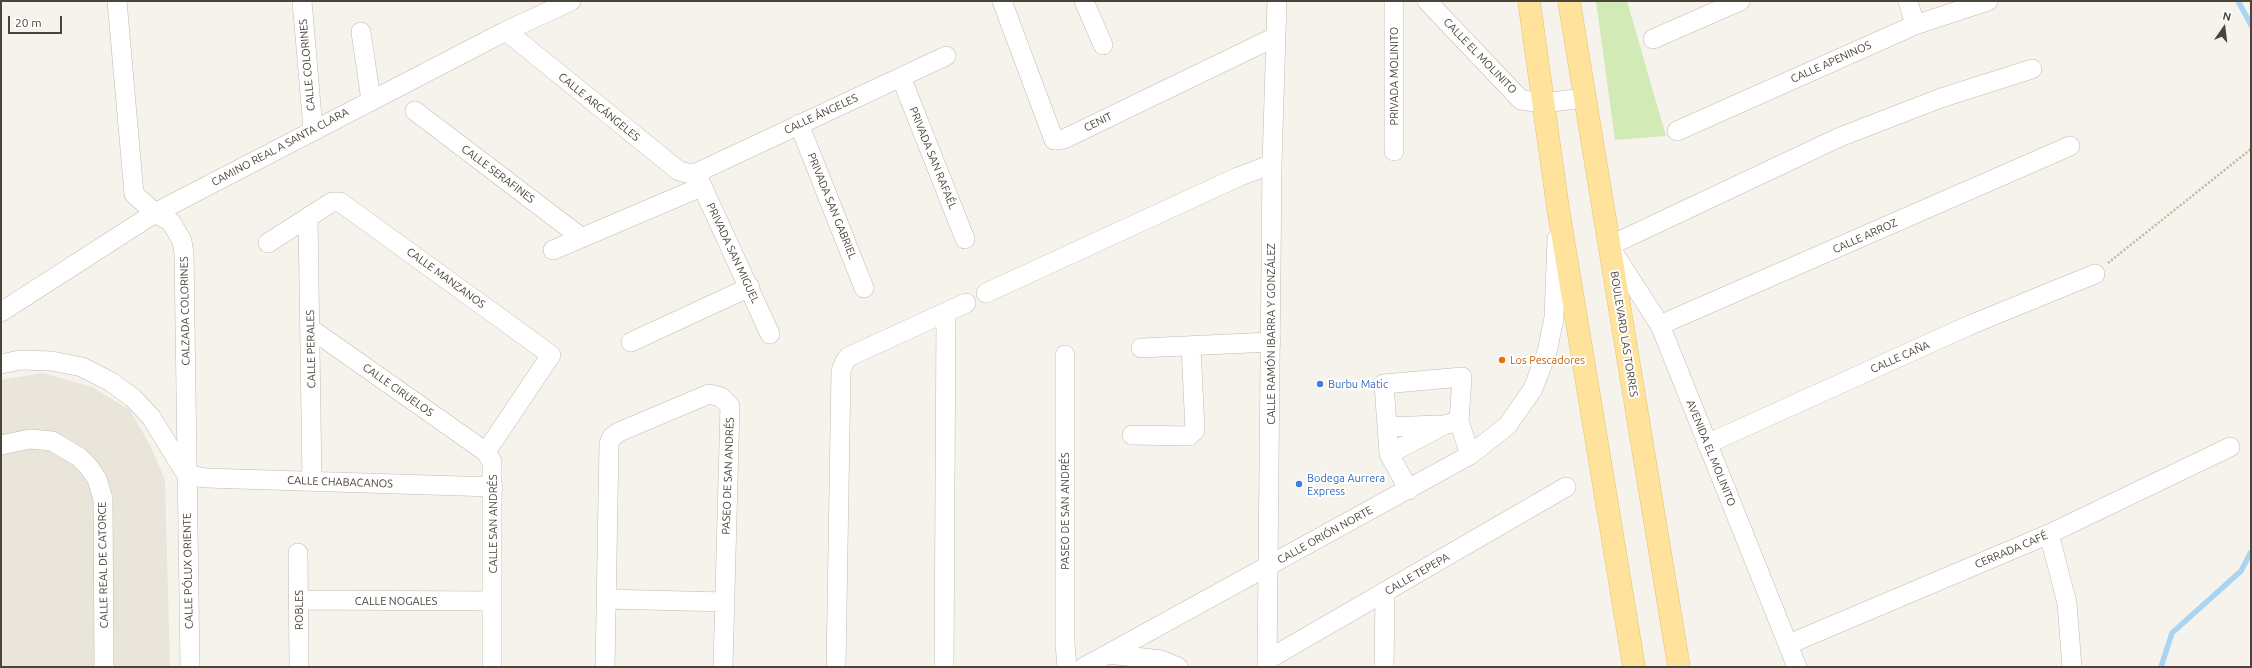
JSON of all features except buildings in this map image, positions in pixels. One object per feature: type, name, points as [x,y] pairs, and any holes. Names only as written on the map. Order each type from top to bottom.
[{"type":"main road","points":[[1528,1],[1558,208],[1634,667]]},
{"type":"main road","name":"BOULEVARD LAS TORRES","points":[[1569,1],[1679,667]]},
{"type":"street","name":"CALZADA COLORINES","points":[[117,1],[134,194],[155,212],[171,222],[182,241],[184,254],[187,475]]},
{"type":"street","name":"CALLE COLORINES","points":[[302,1],[313,129]]},
{"type":"street","name":"CAMINO REAL A SANTA CLARA","points":[[1,312],[155,212],[313,129],[506,31],[571,1]]},
{"type":"street","name":"CENIT","points":[[1002,1],[1054,140],[1064,139],[1275,37]]},
{"type":"street","points":[[1084,1],[1103,45]]},
{"type":"street","name":"CALLE RAMÓN IBARRA Y GONZÁLEZ","points":[[1267,664],[1272,164],[1277,1]]},
{"type":"street","name":"PRIVADA MOLINITO","points":[[1394,1],[1394,151]]},
{"type":"street","name":"CALLE EL MOLINITO","points":[[1427,1],[1521,100],[1543,103],[1584,98]]},
{"type":"street","points":[[1653,39],[1740,1]]},
{"type":"street","points":[[1908,1],[1915,25]]},
{"type":"street","name":"CALLE APENINOS","points":[[1677,131],[1915,25],[1988,1]]},
{"type":"street","name":"CALLE ARCÁNGELES","points":[[506,31],[679,171],[699,180]]},
{"type":"street","points":[[361,32],[371,100]]},
{"type":"street","name":"CALLE ÁNGELES","points":[[554,250],[582,238],[699,180],[799,124],[946,56]]},
{"type":"street","points":[[1609,246],[1840,137],[1941,98],[2032,69]]},
{"type":"street","name":"PRIVADA SAN RAFAÉL","points":[[901,77],[966,239]]},
{"type":"street","name":"CALLE SERAFINES","points":[[415,111],[582,238]]},
{"type":"street","name":"PRIVADA SAN GABRIEL","points":[[799,124],[864,288]]},
{"type":"street","name":"CALLE ARROZ","points":[[1660,325],[2070,146]]},
{"type":"street","points":[[986,293],[1238,177],[1272,164]]},
{"type":"street","name":"PRIVADA SAN MIGUEL","points":[[699,180],[750,287],[770,334]]},
{"type":"street","name":"CALLE MANZANOS","points":[[308,217],[332,202],[340,202],[551,354],[486,452]]},
{"type":"street","name":"CALLE ORIÓN NORTE","points":[[1084,667],[1409,490],[1470,455],[1507,426],[1533,389],[1547,352],[1554,318],[1558,208]]},
{"type":"street","points":[[268,243],[308,217]]},
{"type":"street","name":"CALLE PERALES","points":[[308,217],[311,328],[312,481]]},
{"type":"street","name":"AVENIDA EL MOLINITO","points":[[1609,246],[1660,325],[1797,667]]},
{"type":"street","name":"CALLE CAÑA","points":[[1707,444],[1970,325],[2095,274]]},
{"type":"street","points":[[631,342],[750,287]]},
{"type":"street","points":[[836,667],[842,367],[848,357],[966,303]]},
{"type":"street","points":[[944,667],[946,312]]},
{"type":"street","name":"CALLE CIRUELOS","points":[[311,328],[486,452]]},
{"type":"street","points":[[1141,348],[1271,342]]},
{"type":"street","points":[[1132,435],[1189,436],[1195,430],[1191,346]]},
{"type":"street","name":"PASEO DE SAN ANDRÉS","points":[[1065,355],[1065,644],[1067,667]]},
{"type":"street","points":[[1,364],[20,360],[52,361],[82,367],[111,382],[133,398],[151,417],[187,475]]},
{"type":"street","points":[[1409,490],[1388,454],[1384,384],[1462,376],[1452,423],[1470,455]]},
{"type":"street","name":"PASEO DE SAN ANDRÉS","points":[[605,667],[609,444],[612,437],[619,432],[709,394],[721,397],[730,406],[723,667]]},
{"type":"street","points":[[1387,426],[1452,423]]},
{"type":"street","points":[[1388,454],[1452,423]]},
{"type":"street","name":"CALLE REAL DE CATORCE","points":[[1,445],[30,438],[52,441],[79,457],[88,466],[97,479],[102,499],[104,667]]},
{"type":"street","name":"CERRADA CAFÉ","points":[[1789,644],[2049,534],[2230,447]]},
{"type":"street","name":"CALLE SAN ANDRÉS","points":[[486,452],[492,462],[493,486],[492,667]]},
{"type":"street","name":"CALLE CHABACANOS","points":[[187,475],[206,478],[493,486]]},
{"type":"street","name":"CALLE PÓLUX ORIENTE","points":[[187,475],[190,667]]},
{"type":"street","name":"CALLE TEPEPA","points":[[1267,664],[1386,592],[1566,487]]},
{"type":"street","points":[[2049,534],[2066,603],[2072,667]]},
{"type":"street","name":"ROBLES","points":[[298,553],[299,667]]},
{"type":"street","points":[[1384,667],[1386,592]]},
{"type":"street","points":[[606,599],[724,602]]},
{"type":"street","name":"CALLE NOGALES","points":[[299,600],[492,601]]},
{"type":"street","points":[[1108,654],[1160,660],[1178,667]]},
{"type":"path","points":[[2095,274],[2251,149]]},
{"type":"shaded area","points":[[43,373],[92,387],[130,410],[150,445],[165,480],[170,667],[1,667],[1,380]]},
{"type":"green space","points":[[1596,1],[1627,1],[1666,136],[1615,140]]},
{"type":"waterway","points":[[2238,1],[2251,25]]},
{"type":"waterway","points":[[2161,667],[2172,633],[2241,571],[2251,552]]},
{"type":"place","name":"Los Pescadores","points":[[1502,360]]},
{"type":"place","name":"Burbu Matic","points":[[1320,384]]},
{"type":"place","name":"Bodega Aurrera Express","points":[[1299,484]]}]
